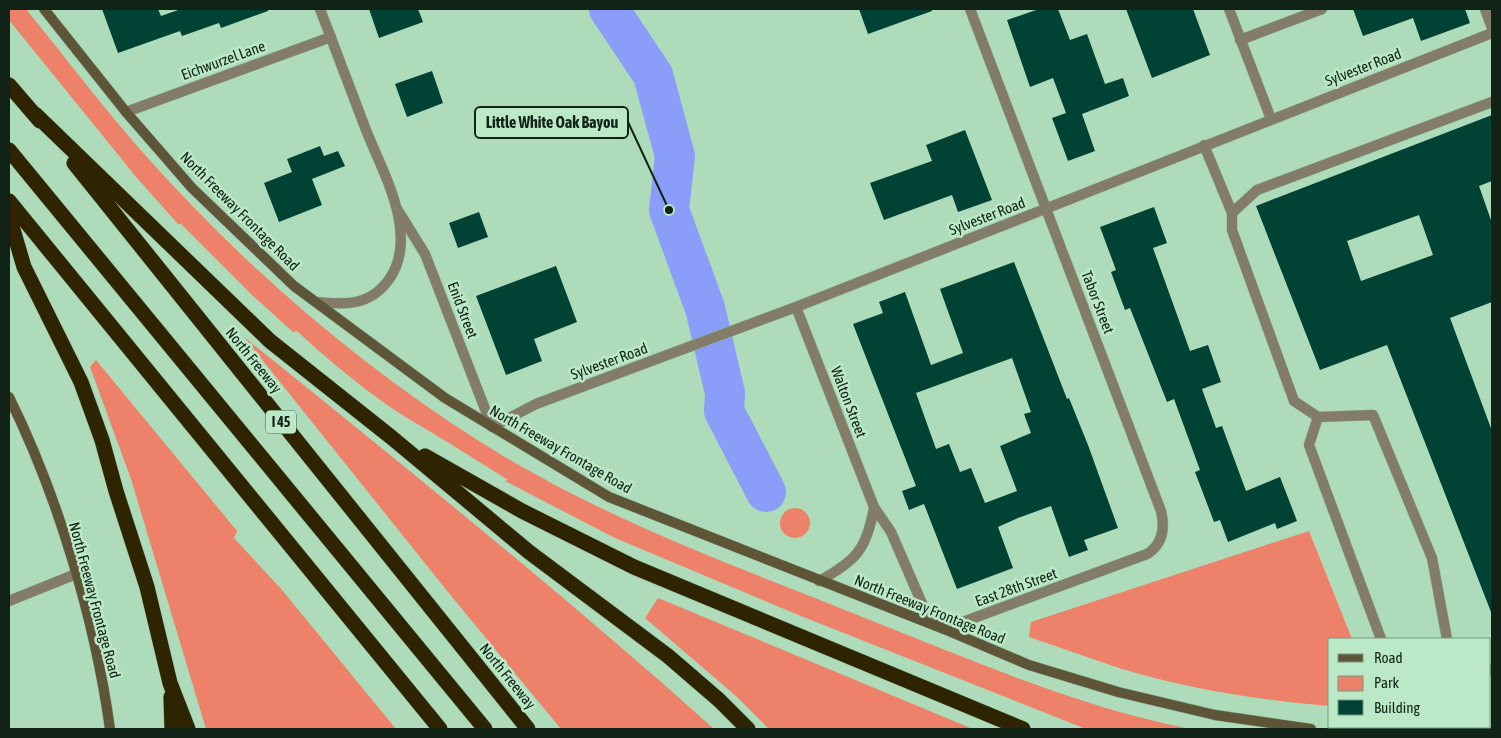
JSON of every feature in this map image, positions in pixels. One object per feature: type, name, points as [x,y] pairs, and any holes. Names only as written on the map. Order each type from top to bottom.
[{"type":"highway","name":"North Freeway","points":[[9,84],[528,729]]},
{"type":"highway","points":[[35,114],[270,341],[391,437],[529,552],[668,656],[719,700],[748,729]]},
{"type":"highway","points":[[9,150],[485,729]]},
{"type":"highway","points":[[9,201],[440,729]]},
{"type":"highway","points":[[9,216],[24,267],[81,382],[102,440],[116,491],[147,587],[170,683],[188,729]]},
{"type":"highway","points":[[391,437],[522,511],[634,567],[1023,729]]},
{"type":"highway","points":[[170,683],[172,729]]},
{"type":"main road","name":"North Freeway Frontage Road","points":[[44,9],[126,112],[192,188],[294,286],[445,398],[608,497],[944,629],[1029,665],[1118,692],[1215,715],[1311,729]]},
{"type":"main road","name":"North Freeway Frontage Road","points":[[9,397],[50,494],[76,574],[104,688],[110,729]]},
{"type":"street","name":"Enid Street","points":[[320,9],[396,209],[425,254],[492,426]]},
{"type":"street","name":"Tabor Street","points":[[970,9],[1164,522],[1159,542],[1152,551],[1099,573]]},
{"type":"street","points":[[1228,9],[1271,119]]},
{"type":"street","points":[[1240,40],[1322,9]]},
{"type":"street","points":[[1485,9],[1492,28]]},
{"type":"street","name":"Sylvester Road","points":[[492,426],[536,404],[796,307],[1047,209],[1204,145],[1492,34]]},
{"type":"street","name":"Eichwurzel Lane","points":[[126,112],[330,37]]},
{"type":"street","points":[[1232,213],[1257,190],[1492,102]]},
{"type":"street","points":[[1204,145],[1232,213],[1232,230],[1294,401],[1318,417],[1373,415],[1432,558],[1447,638]]},
{"type":"street","name":"Enid Street","points":[[316,302],[340,305],[359,303],[372,297],[382,289],[392,275],[401,249],[396,209]]},
{"type":"street","name":"Walton Street","points":[[796,307],[874,507],[891,532],[924,608],[944,629]]},
{"type":"street","points":[[1318,417],[1309,445],[1381,638]]},
{"type":"street","points":[[819,581],[844,568],[854,559],[870,532],[874,507]]},
{"type":"street","name":"East 28th Street","points":[[944,629],[1099,573]]},
{"type":"street","points":[[9,602],[76,574]]},
{"type":"green space","points":[[9,9],[26,9],[146,156],[183,197],[262,274],[304,311],[391,380],[482,443],[574,495],[621,518],[718,560],[1026,681],[1107,708],[1191,729],[1086,729],[801,616],[615,538],[505,481],[508,480],[399,413],[369,391],[297,331],[293,332],[252,295],[181,224],[178,224],[137,178],[9,20]]},
{"type":"green space","points":[[244,337],[423,481],[657,678],[714,729],[561,729],[448,592]]},
{"type":"green space","points":[[96,360],[237,531],[234,538],[282,590],[396,729],[206,729],[131,479],[90,367]]},
{"type":"green space","points":[[795,508],[806,512],[810,523],[806,534],[795,538],[784,534],[780,523],[784,512]]},
{"type":"green space","points":[[1309,531],[1352,638],[1328,638],[1328,706],[1250,697],[1197,688],[1119,668],[1029,637],[1031,622]]},
{"type":"green space","points":[[658,598],[973,729],[769,729],[736,696],[645,618]]},
{"type":"building","points":[[102,9],[158,9],[161,16],[181,9],[268,9],[268,11],[221,28],[219,23],[182,36],[180,31],[118,53]]},
{"type":"building","points":[[369,9],[418,9],[423,22],[379,38]]},
{"type":"building","points":[[859,9],[932,9],[932,11],[868,34]]},
{"type":"building","points":[[1039,9],[1058,9],[1070,40],[1087,34],[1105,84],[1123,78],[1129,96],[1082,114],[1095,151],[1068,161],[1052,118],[1066,113],[1053,78],[1030,87],[1007,20]]},
{"type":"building","points":[[1126,9],[1193,9],[1210,55],[1152,78]]},
{"type":"building","points":[[1353,9],[1465,9],[1470,23],[1421,41],[1413,18],[1363,36]]},
{"type":"building","points":[[432,71],[443,103],[407,117],[395,84]]},
{"type":"building","points":[[1492,115],[1492,181],[1479,186],[1492,223],[1492,302],[1450,318],[1492,431],[1491,612],[1387,345],[1320,370],[1256,206]],"holes":[[[1419,215],[1433,255],[1361,281],[1347,241]]]},
{"type":"building","points":[[965,130],[992,200],[958,212],[952,195],[884,220],[870,183],[932,161],[926,145]]},
{"type":"building","points":[[320,146],[324,156],[338,151],[345,166],[312,179],[322,205],[279,222],[264,183],[292,172],[287,159]]},
{"type":"building","points":[[1154,207],[1167,243],[1153,248],[1190,351],[1208,345],[1221,382],[1202,389],[1216,428],[1222,426],[1246,491],[1280,477],[1297,521],[1277,529],[1275,523],[1228,542],[1220,520],[1214,522],[1195,472],[1200,470],[1174,399],[1167,402],[1130,308],[1125,310],[1111,272],[1116,270],[1100,227]]},
{"type":"building","points":[[479,212],[488,237],[458,248],[449,223]]},
{"type":"building","points":[[1014,262],[1067,399],[1069,398],[1088,445],[1118,528],[1084,540],[1088,550],[1069,557],[1051,506],[1018,518],[998,527],[1013,568],[957,589],[924,504],[909,510],[902,491],[916,486],[853,324],[883,313],[879,302],[905,292],[931,365],[963,353],[940,289]],"holes":[[[1012,358],[1031,412],[1024,414],[1031,433],[1000,446],[1017,491],[985,503],[971,468],[960,472],[949,444],[936,449],[916,393]]]},
{"type":"building","points":[[556,266],[577,322],[534,339],[542,361],[506,375],[476,296]]},
{"type":"waterway","points":[[609,9],[653,75],[675,156],[669,210],[705,308],[725,393],[724,411],[766,492]]},
{"type":"place","name":"Little White Oak Bayou","points":[[669,210]]}]
